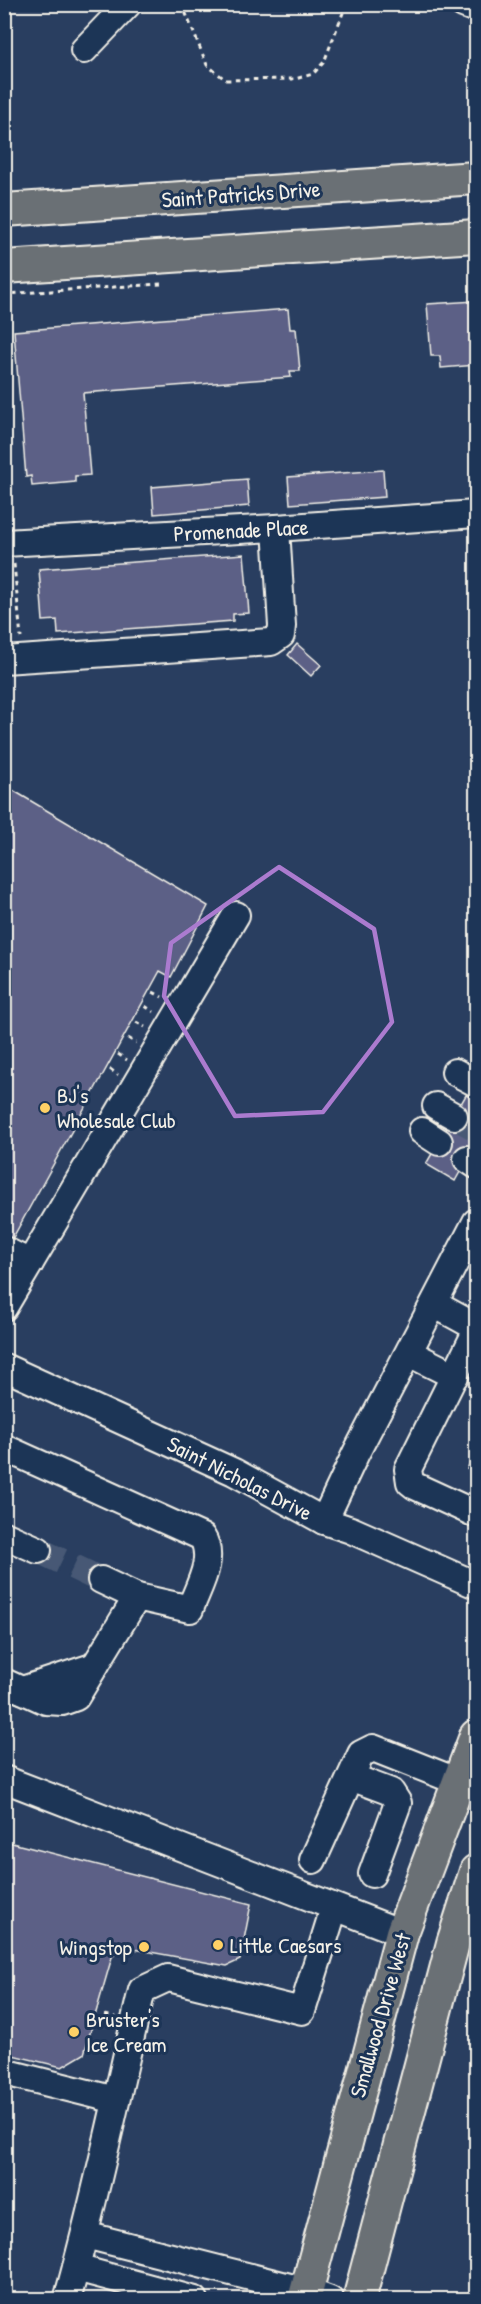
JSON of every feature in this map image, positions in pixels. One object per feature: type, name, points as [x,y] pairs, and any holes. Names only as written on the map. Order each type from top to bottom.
[{"type":"main road","name":"Saint Patricks Drive","points":[[4,210],[477,178]]},
{"type":"main road","points":[[4,267],[477,236]]},
{"type":"main road","name":"Smallwood Drive West","points":[[314,2296],[402,1933],[477,1737]]},
{"type":"main road","points":[[359,2300],[453,1943],[477,1871]]},
{"type":"street","points":[[84,51],[128,4]]},
{"type":"street","points":[[463,4],[477,9]]},
{"type":"street","name":"Promenade Place","points":[[9,553],[276,528],[477,514]]},
{"type":"street","points":[[14,660],[271,642],[281,635],[282,626],[276,528]]},
{"type":"street","points":[[4,1307],[236,915]]},
{"type":"street","points":[[324,1521],[356,1453],[477,1222]]},
{"type":"street","points":[[4,1250],[30,1263]]},
{"type":"street","points":[[435,1304],[476,1326],[455,1376],[408,1469],[408,1475],[415,1486],[477,1514]]},
{"type":"street","points":[[409,1353],[455,1376]]},
{"type":"street","name":"Saint Nicholas Drive","points":[[4,1367],[234,1472],[324,1521],[351,1530],[477,1585]]},
{"type":"street","points":[[4,1454],[7,1449],[202,1537],[208,1546],[207,1563],[190,1609],[137,1597],[101,1580]]},
{"type":"street","points":[[4,1535],[38,1551]]},
{"type":"street","points":[[13,1686],[46,1701],[62,1702],[76,1697],[137,1597]]},
{"type":"street","points":[[313,1860],[361,1754],[373,1748],[459,1782]]},
{"type":"street","points":[[351,1777],[391,1792],[398,1803],[372,1874]]},
{"type":"street","points":[[4,1779],[402,1933]]},
{"type":"street","points":[[67,2300],[85,2235],[142,1990],[168,1978],[302,2011],[334,1908]]},
{"type":"street","points":[[4,2072],[116,2100]]},
{"type":"street","points":[[85,2235],[314,2296]]},
{"type":"street","points":[[76,2268],[195,2300]]},
{"type":"path","points":[[182,4],[207,65],[226,80],[295,79],[313,74],[324,62],[346,5]]},
{"type":"path","points":[[9,553],[14,660]]},
{"type":"highlighted area","points":[[279,867],[374,929],[392,1022],[323,1112],[235,1116],[164,996],[171,943]]},
{"type":"building","points":[[476,301],[476,365],[441,368],[440,356],[431,356],[427,304]]},
{"type":"building","points":[[288,309],[290,329],[296,329],[300,371],[290,371],[291,377],[83,393],[90,475],[75,476],[75,482],[32,486],[31,476],[26,477],[14,331]]},
{"type":"building","points":[[383,470],[385,497],[290,504],[288,477]]},
{"type":"building","points":[[247,479],[249,506],[154,514],[152,487]]},
{"type":"building","points":[[244,554],[249,613],[233,614],[233,621],[58,634],[57,620],[43,621],[39,569]]},
{"type":"building","points":[[4,579],[10,626],[4,626]]},
{"type":"building","points":[[297,644],[321,665],[311,676],[288,655]]},
{"type":"building","name":"BJ's Wholesale Club","points":[[4,785],[208,906],[171,977],[160,971],[10,1243],[4,1239]]},
{"type":"building","points":[[466,1095],[476,1102],[476,1143],[455,1181],[426,1164]]},
{"type":"building","points":[[476,1449],[476,1473],[467,1469]]},
{"type":"building","points":[[4,1841],[251,1904],[240,1960],[227,1966],[123,1947],[112,1957],[84,2054],[62,2067],[4,2053]]},
{"type":"tunnel","points":[[454,1116],[476,1128]]},
{"type":"tunnel","points":[[38,1550],[101,1580]]},
{"type":"place","name":"BJ's Wholesale Club","points":[[45,1108]]},
{"type":"place","name":"Little Caesars","points":[[218,1945]]},
{"type":"place","name":"Wingstop","points":[[144,1947]]},
{"type":"place","name":"Bruster's Ice Cream","points":[[74,2032]]}]
